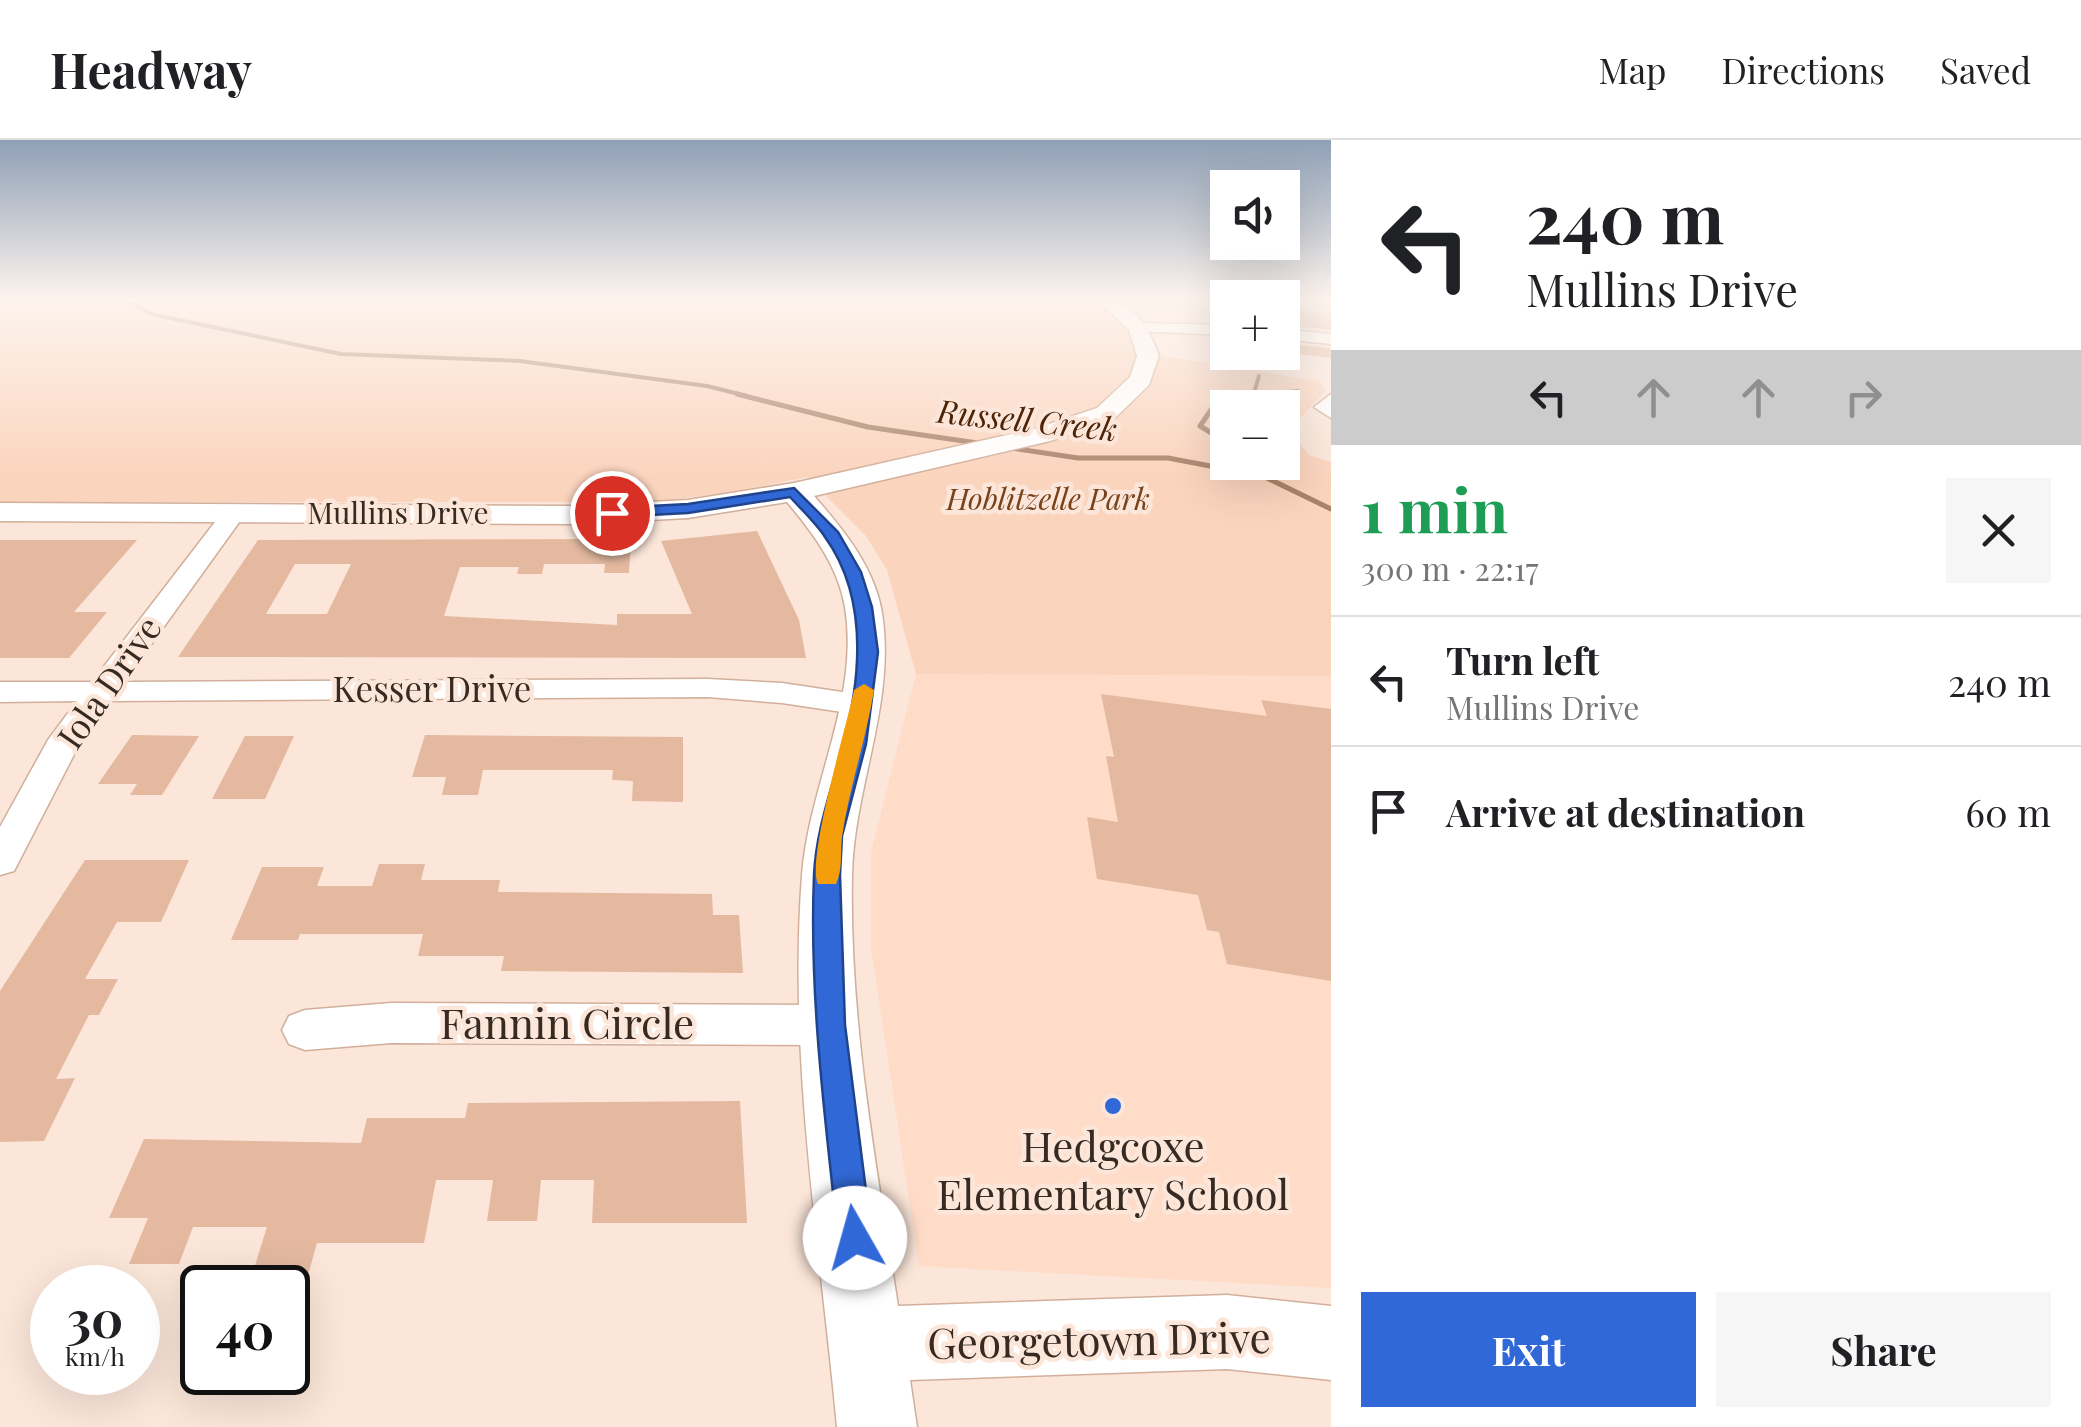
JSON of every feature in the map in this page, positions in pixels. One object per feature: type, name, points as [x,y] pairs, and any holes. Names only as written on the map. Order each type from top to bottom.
[{"type":"street","name":"Mullins Drive","points":[[0,512],[574,515],[688,508],[794,492],[1064,429],[1106,413],[1141,380],[1147,358]]},
{"type":"street","points":[[794,492],[833,535],[853,572],[863,607],[868,652],[862,705],[830,836],[830,1025],[877,1427]]},
{"type":"street","name":"Iola Drive","points":[[0,861],[65,740],[233,514]]},
{"type":"street","name":"Kesser Drive","points":[[0,692],[708,688],[782,693],[862,705]]},
{"type":"street","name":"Fannin Circle","points":[[304,1030],[391,1023],[830,1025]]},
{"type":"street","name":"Georgetown Drive","points":[[868,1344],[1227,1332],[1331,1342]]},
{"type":"shaded area","name":"Hedgcoxe Elementary School","points":[[916,674],[1331,676],[1331,1288],[919,1266],[871,947],[871,853]]},
{"type":"green space","name":"Hoblitzelle Park","points":[[0,358],[1176,358],[1210,364],[1210,370],[1250,370],[1319,381],[1325,391],[1300,419],[1300,390],[1210,390],[1210,480],[1300,480],[1300,443],[1309,455],[1331,462],[1331,676],[916,674],[887,570],[866,536],[807,477],[728,493],[651,502],[0,502]]},
{"type":"building","points":[[757,531],[799,620],[806,658],[178,657],[258,540],[631,539],[629,573],[604,573],[605,564],[544,564],[542,574],[517,574],[519,567],[460,567],[444,616],[617,625],[617,614],[692,614],[661,541]],"holes":[[[295,564],[351,564],[327,614],[266,614]]]},
{"type":"building","points":[[0,540],[137,540],[74,612],[107,612],[69,658],[0,658]]},
{"type":"building","points":[[1101,694],[1267,716],[1261,700],[1331,709],[1331,981],[1227,964],[1219,932],[1207,930],[1198,895],[1097,879],[1087,817],[1118,822],[1106,756],[1114,757]]},
{"type":"building","points":[[132,735],[199,736],[162,795],[130,795],[137,784],[98,784]]},
{"type":"building","points":[[425,735],[683,737],[683,802],[632,801],[633,781],[612,780],[613,770],[483,770],[478,795],[442,795],[446,777],[412,777]]},
{"type":"building","points":[[245,736],[294,736],[265,799],[212,799]]},
{"type":"building","points":[[85,860],[189,860],[161,922],[117,922],[85,979],[118,979],[99,1015],[89,1015],[56,1079],[75,1078],[44,1141],[0,1142],[0,991]]},
{"type":"building","points":[[379,864],[425,864],[421,880],[500,880],[498,892],[712,894],[713,915],[739,915],[743,973],[501,971],[504,956],[418,956],[423,934],[300,934],[298,940],[231,940],[262,867],[324,867],[317,886],[372,886]]},
{"type":"building","points":[[740,1101],[747,1223],[592,1223],[594,1180],[541,1180],[537,1221],[487,1221],[493,1180],[436,1180],[424,1243],[317,1243],[310,1268],[255,1265],[267,1227],[193,1227],[179,1264],[129,1264],[148,1218],[109,1218],[144,1139],[361,1143],[367,1118],[465,1118],[468,1103]]},
{"type":"waterway","name":"Russell Creek","points":[[445,358],[520,361],[707,386],[747,396]]},
{"type":"waterway","points":[[1255,390],[1259,376]]},
{"type":"waterway","name":"Russell Creek","points":[[737,394],[868,427],[984,444]]},
{"type":"waterway","points":[[1210,411],[1200,426],[1210,432]]},
{"type":"waterway","name":"Russell Creek","points":[[1004,447],[1078,458],[1168,458],[1263,476],[1331,509]]},
{"type":"slow traffic","points":[[827,877],[830,836],[855,744],[864,690]]},
{"type":"place","name":"Hedgcoxe Elementary School","points":[[1113,1106]]},
{"type":"route","points":[[612,513],[688,508],[794,492],[833,535],[853,572],[863,607],[868,652],[855,744],[830,836],[827,875],[830,1025],[855,1238]]}]
